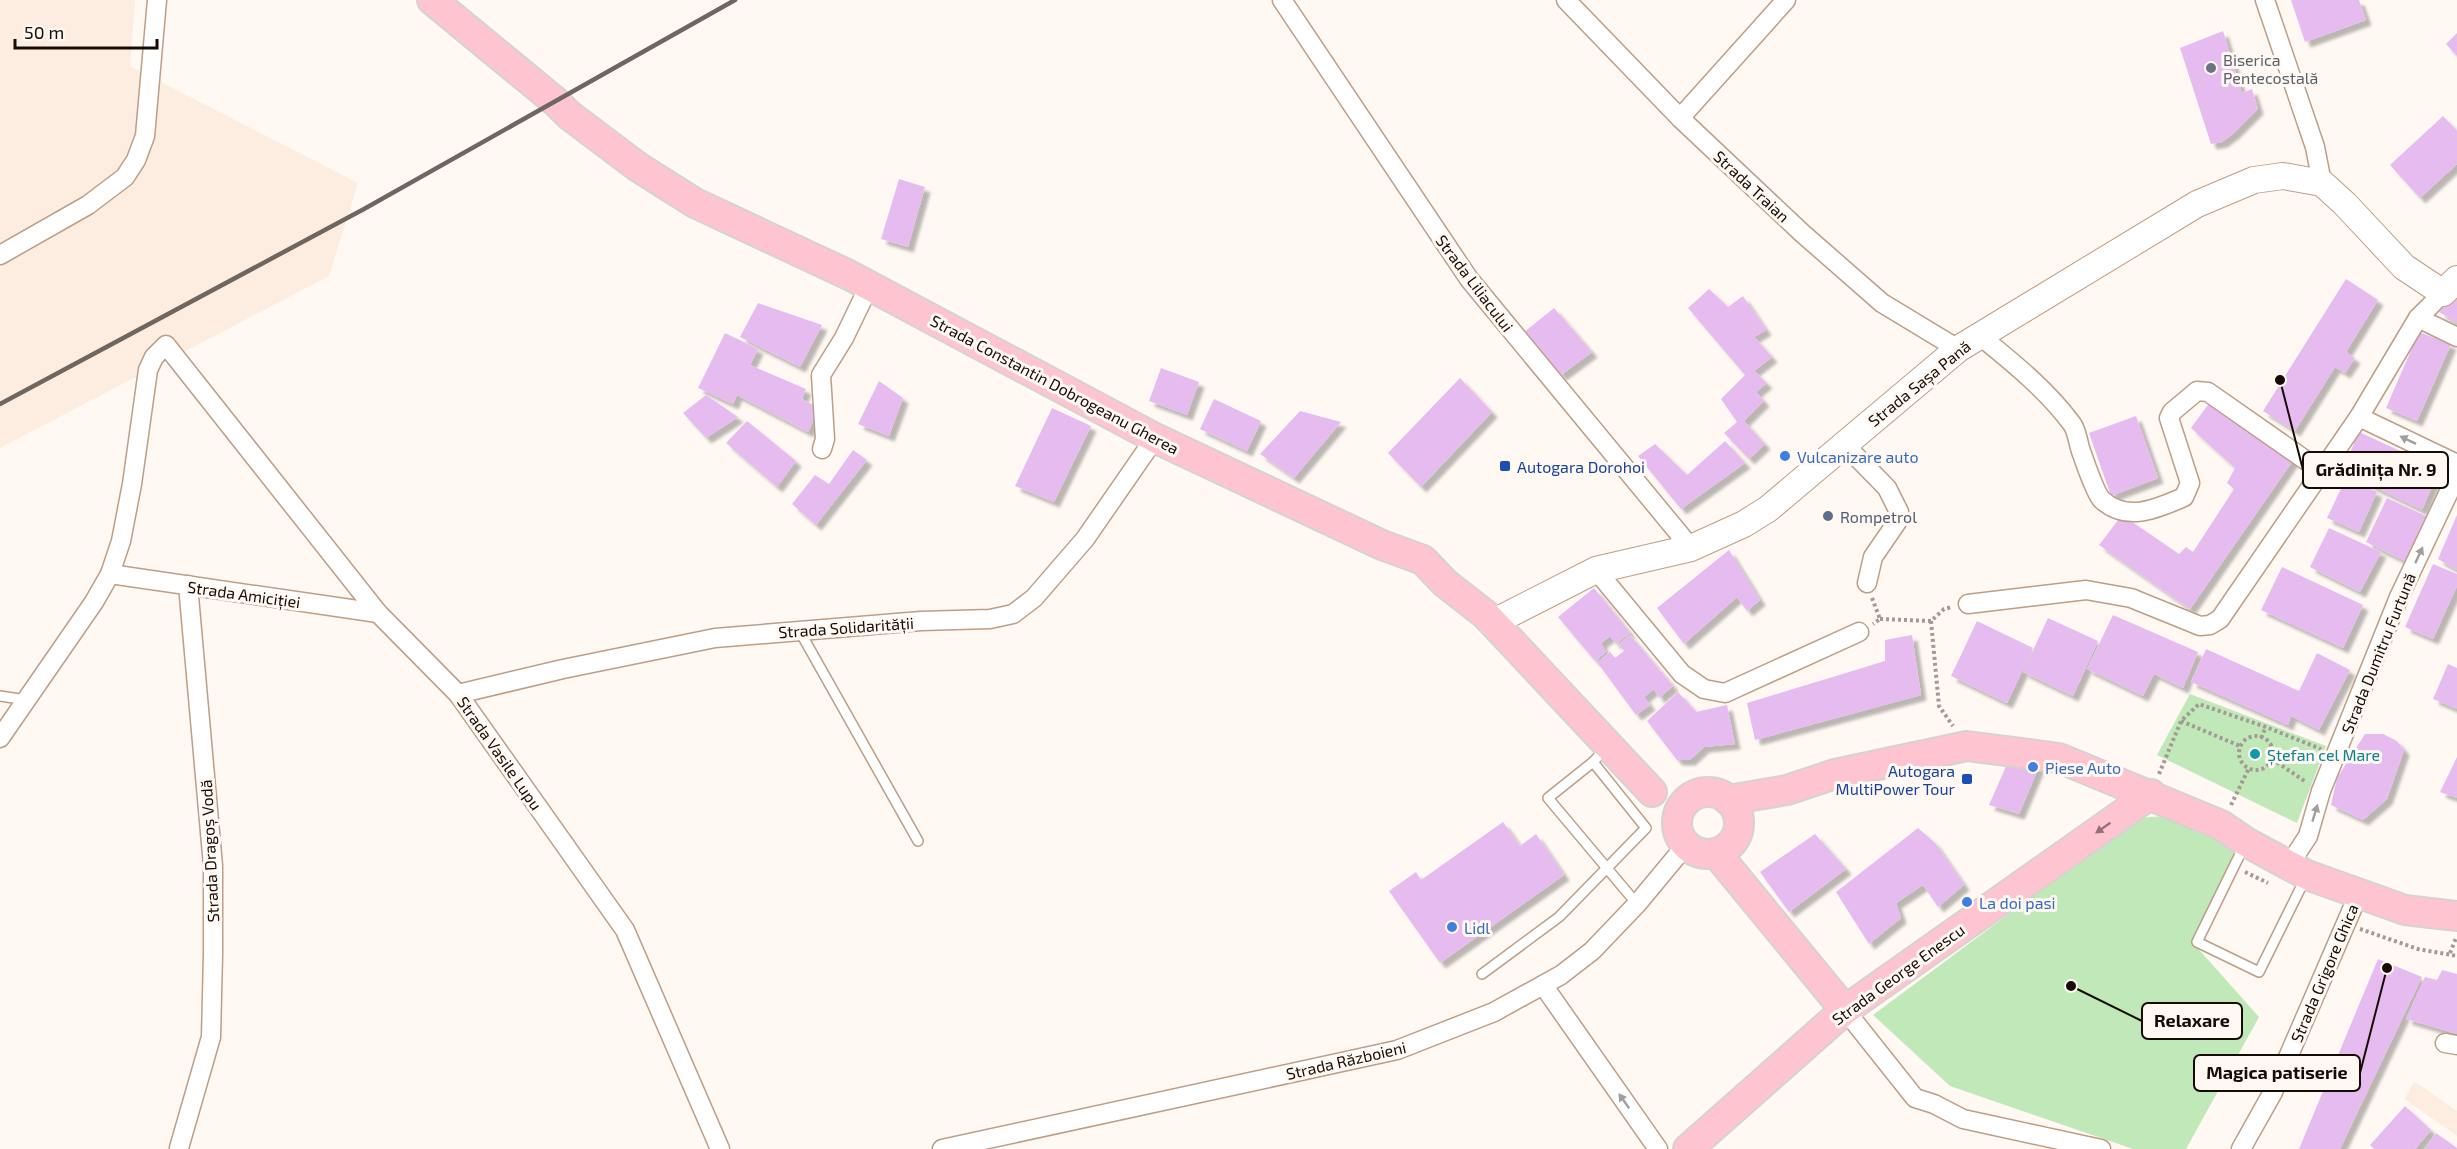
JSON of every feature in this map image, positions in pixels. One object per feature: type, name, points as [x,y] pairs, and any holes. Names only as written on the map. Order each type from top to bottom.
[{"type":"main road","name":"Strada Constantin Dobrogeanu Gherea","points":[[432,0],[547,94],[569,115],[638,167],[696,203],[869,286],[1155,438],[1382,545],[1423,560],[1445,583],[1486,615],[1600,754],[1652,792],[1682,832]]},
{"type":"main road","points":[[1733,812],[1834,774],[1967,746],[2059,758],[2222,825],[2246,842],[2298,870],[2405,910],[2457,916]]},
{"type":"main road","points":[[1652,792],[1699,794],[1719,795],[1733,812],[1734,839],[1723,850],[1716,853],[1697,852],[1682,832],[1684,803],[1699,794]]},
{"type":"main road","name":"Strada George Enescu","points":[[1688,1149],[1845,1010],[2151,794]]},
{"type":"main road","points":[[1716,853],[1845,1010]]},
{"type":"street","points":[[0,255],[88,205],[125,177],[136,159],[145,136],[157,0]]},
{"type":"street","name":"Strada Liliacului","points":[[1282,0],[1468,279],[1691,548]]},
{"type":"street","name":"Strada Traian","points":[[1566,0],[1680,118],[1802,233],[1882,303],[1958,350]]},
{"type":"street","points":[[1680,118],[1786,0]]},
{"type":"street","points":[[1968,604],[2086,590],[2131,598],[2200,626],[2210,625],[2220,619],[2359,417],[2418,318],[2450,286],[2404,267],[2322,183],[2315,147],[2265,0]]},
{"type":"street","name":"Strada Sașa Pană","points":[[1491,623],[1596,570],[1691,548],[1744,524],[1768,509],[1979,335],[2197,204],[2254,180],[2283,176],[2322,183]]},
{"type":"street","points":[[822,449],[825,439],[821,375],[844,338],[869,286]]},
{"type":"street","points":[[2418,318],[2457,337]]},
{"type":"street","points":[[1979,335],[2027,375],[2074,426],[2081,451],[2101,499],[2114,507],[2136,512],[2150,512],[2184,497],[2190,483],[2169,418],[2172,412],[2197,391],[2208,392],[2321,471]]},
{"type":"street","name":"Strada Vasile Lupu","points":[[110,574],[121,542],[130,495],[148,370],[154,357],[166,345],[378,613],[459,694],[626,930],[720,1149]]},
{"type":"street","points":[[2359,417],[2457,464]]},
{"type":"street","name":"Strada Solidarității","points":[[459,694],[563,669],[715,638],[921,621],[990,619],[1013,614],[1034,598],[1085,539],[1155,438]]},
{"type":"street","points":[[1844,444],[1887,488],[1899,512],[1897,522],[1873,557],[1867,583]]},
{"type":"street","name":"Strada Dumitru Furtună","points":[[2298,870],[2321,791],[2399,597],[2457,475]]},
{"type":"street","points":[[1596,570],[1682,674],[1704,689],[1725,693],[1859,632]]},
{"type":"street","points":[[0,738],[110,574]]},
{"type":"street","name":"Strada Amiciției","points":[[110,574],[378,613]]},
{"type":"street","name":"Strada Dragoș Vodă","points":[[179,1149],[211,1037],[213,954],[213,866],[188,585]]},
{"type":"street","name":"Strada Războieni","points":[[942,1149],[1397,1050],[1494,1012],[1561,975],[1592,951],[1637,904],[1682,832]]},
{"type":"street","name":"Strada Grigore Ghica","points":[[2241,1149],[2273,1092],[2356,900],[2356,892]]},
{"type":"street","points":[[1543,985],[1658,1149]]},
{"type":"street","points":[[1845,1010],[1915,1098],[1934,1104],[1963,1119],[2101,1149]]},
{"type":"street","points":[[174,1149],[179,1149]]},
{"type":"lane","points":[[799,630],[918,841]]},
{"type":"lane","points":[[0,696],[26,700]]},
{"type":"lane","points":[[1482,974],[1559,917],[1606,870],[1646,828],[1600,754],[1548,798],[1606,870],[1637,904]]},
{"type":"lane","points":[[2246,842],[2197,942],[2259,972],[2298,870]]},
{"type":"path","points":[[1867,583],[1880,619]]},
{"type":"path","points":[[1859,632],[1880,619],[1930,621],[1944,609],[1968,604]]},
{"type":"path","points":[[1930,621],[1940,706],[1967,746]]},
{"type":"path","points":[[2151,794],[2181,721],[2199,704],[2266,727],[2336,756]]},
{"type":"path","points":[[2181,721],[2240,746]]},
{"type":"path","points":[[2261,738],[2266,727]]},
{"type":"path","points":[[2250,737],[2261,738],[2270,743],[2272,759],[2260,770],[2248,768],[2240,760],[2240,746],[2250,737]]},
{"type":"path","points":[[2272,759],[2321,791]]},
{"type":"path","points":[[2222,825],[2248,768]]},
{"type":"path","points":[[2345,924],[2418,949],[2457,956]]},
{"type":"path","points":[[2450,954],[2457,934]]},
{"type":"shaded area","points":[[0,0],[135,0],[130,66],[358,183],[329,276],[0,448]]},
{"type":"shaded area","points":[[2414,1081],[2457,1111],[2457,1136],[2405,1099]]},
{"type":"green space","points":[[2190,694],[2326,746],[2297,823],[2157,755]]},
{"type":"green space","points":[[2180,815],[2239,851],[2194,944],[2259,1017],[2186,1149],[2133,1149],[1950,1086],[1873,1015],[2138,818]]},
{"type":"building","points":[[2291,0],[2359,0],[2366,20],[2305,42]]},
{"type":"building","name":"Biserica Pentecostală","points":[[2223,31],[2242,93],[2252,89],[2258,109],[2222,142],[2211,144],[2180,48]]},
{"type":"building","points":[[2457,33],[2457,56],[2446,44]]},
{"type":"building","points":[[2443,116],[2457,131],[2457,164],[2420,198],[2390,165]]},
{"type":"building","points":[[899,179],[925,187],[908,247],[881,239]]},
{"type":"building","points":[[2346,279],[2378,300],[2346,352],[2355,358],[2345,373],[2335,367],[2295,431],[2263,411]]},
{"type":"building","points":[[1709,289],[1728,307],[1743,296],[1766,330],[1754,337],[1772,357],[1754,371],[1767,383],[1756,392],[1764,401],[1744,421],[1765,444],[1749,459],[1724,433],[1737,422],[1721,399],[1745,375],[1688,308]]},
{"type":"building","points":[[2457,295],[2457,323],[2439,312]]},
{"type":"building","points":[[758,303],[822,325],[800,367],[740,337]]},
{"type":"building","points":[[1554,308],[1592,352],[1561,375],[1523,333]]},
{"type":"building","points":[[2419,332],[2451,344],[2417,421],[2386,408]]},
{"type":"building","points":[[725,333],[758,349],[750,365],[806,389],[802,399],[819,408],[808,432],[737,395],[733,404],[698,388]]},
{"type":"building","points":[[1161,368],[1199,382],[1187,415],[1149,401]]},
{"type":"building","points":[[1460,378],[1492,412],[1421,487],[1388,453]]},
{"type":"building","points":[[879,381],[903,398],[889,436],[858,424]]},
{"type":"building","points":[[706,395],[738,417],[706,438],[683,413]]},
{"type":"building","points":[[1214,399],[1261,421],[1247,451],[1200,429]]},
{"type":"building","points":[[2210,402],[2294,459],[2190,609],[2099,545],[2122,515],[2179,554],[2186,547],[2193,552],[2234,489],[2227,483],[2235,468],[2191,428]]},
{"type":"building","points":[[1052,408],[1091,426],[1054,502],[1015,486]]},
{"type":"building","points":[[1300,411],[1341,422],[1294,478],[1260,454]]},
{"type":"building","points":[[2136,416],[2158,478],[2111,496],[2089,433]]},
{"type":"building","points":[[747,421],[796,461],[777,487],[726,443]]},
{"type":"building","points":[[2359,432],[2409,455],[2438,472],[2422,510],[2342,471]]},
{"type":"building","points":[[1725,441],[1745,463],[1681,509],[1638,456],[1655,444],[1687,475]]},
{"type":"building","points":[[853,450],[867,460],[816,525],[792,504],[815,475],[829,484]]},
{"type":"building","points":[[2346,478],[2377,492],[2359,532],[2327,518]]},
{"type":"building","points":[[2387,498],[2426,516],[2405,561],[2366,542]]},
{"type":"building","points":[[2457,515],[2457,570],[2438,559]]},
{"type":"building","points":[[2329,528],[2381,552],[2360,592],[2310,567]]},
{"type":"building","points":[[1729,550],[1760,600],[1747,611],[1737,597],[1684,644],[1657,608]]},
{"type":"building","points":[[2433,564],[2457,574],[2457,586],[2433,639],[2405,627]]},
{"type":"building","points":[[2282,567],[2363,605],[2343,648],[2261,610]]},
{"type":"building","points":[[1594,588],[1630,633],[1616,644],[1610,636],[1601,643],[1606,652],[1595,661],[1558,617]]},
{"type":"building","points":[[2113,615],[2198,652],[2183,688],[2154,674],[2143,696],[2087,669]]},
{"type":"building","points":[[2048,618],[2098,641],[2073,696],[2023,672]]},
{"type":"building","points":[[1977,621],[2033,648],[2007,703],[1951,676]]},
{"type":"building","points":[[1630,635],[1673,686],[1659,698],[1654,689],[1644,697],[1650,705],[1636,715],[1597,662],[1610,652],[1615,658],[1624,651],[1619,644]]},
{"type":"building","points":[[1912,635],[1921,695],[1755,740],[1747,703],[1885,661],[1885,640]]},
{"type":"building","points":[[2206,649],[2299,691],[2317,653],[2350,670],[2319,730],[2291,716],[2288,725],[2191,682]]},
{"type":"building","points":[[2448,664],[2457,668],[2457,709],[2433,699]]},
{"type":"building","points":[[1678,692],[1696,712],[1727,705],[1735,744],[1704,747],[1690,760],[1677,760],[1647,721]]},
{"type":"building","points":[[2365,734],[2383,734],[2397,741],[2404,750],[2387,799],[2363,820],[2331,805],[2337,778]]},
{"type":"building","points":[[2011,755],[2040,764],[2019,814],[1989,805]]},
{"type":"building","points":[[2457,757],[2457,798],[2440,792]]},
{"type":"building","name":"Lidl","points":[[1503,822],[1520,846],[1536,834],[1564,875],[1440,963],[1389,891],[1416,872],[1421,880]]},
{"type":"building","points":[[1918,828],[1935,843],[1964,885],[1938,907],[1923,885],[1896,903],[1901,918],[1869,944],[1836,892]]},
{"type":"building","points":[[1815,834],[1846,869],[1789,912],[1760,872]]},
{"type":"building","points":[[2378,959],[2422,977],[2340,1149],[2299,1149]]},
{"type":"building","points":[[2442,970],[2457,974],[2457,1034],[2406,1019],[2425,977],[2437,980]]},
{"type":"building","points":[[2405,1106],[2431,1130],[2415,1149],[2374,1149],[2370,1145]]},
{"type":"building","points":[[2436,1133],[2457,1148],[2457,1149],[2425,1149]]},
{"type":"railway","points":[[0,404],[364,209],[735,0]]},
{"type":"place","name":"Biserica Pentecostală","points":[[2211,68]]},
{"type":"place","name":"Grădinița Nr. 9","points":[[2280,380]]},
{"type":"place","name":"Vulcanizare auto","points":[[1785,456]]},
{"type":"place","name":"Autogara Dorohoi","points":[[1505,466]]},
{"type":"place","name":"Rompetrol","points":[[1828,516]]},
{"type":"place","name":"Ștefan cel Mare","points":[[2255,754]]},
{"type":"place","name":"Piese Auto","points":[[2033,767]]},
{"type":"place","name":"Autogara MultiPower Tour","points":[[1967,779]]},
{"type":"place","name":"La doi pasi","points":[[1967,902]]},
{"type":"place","name":"Lidl","points":[[1452,927]]},
{"type":"place","name":"Magica patiserie","points":[[2387,968]]},
{"type":"place","name":"Relaxare","points":[[2071,986]]}]
